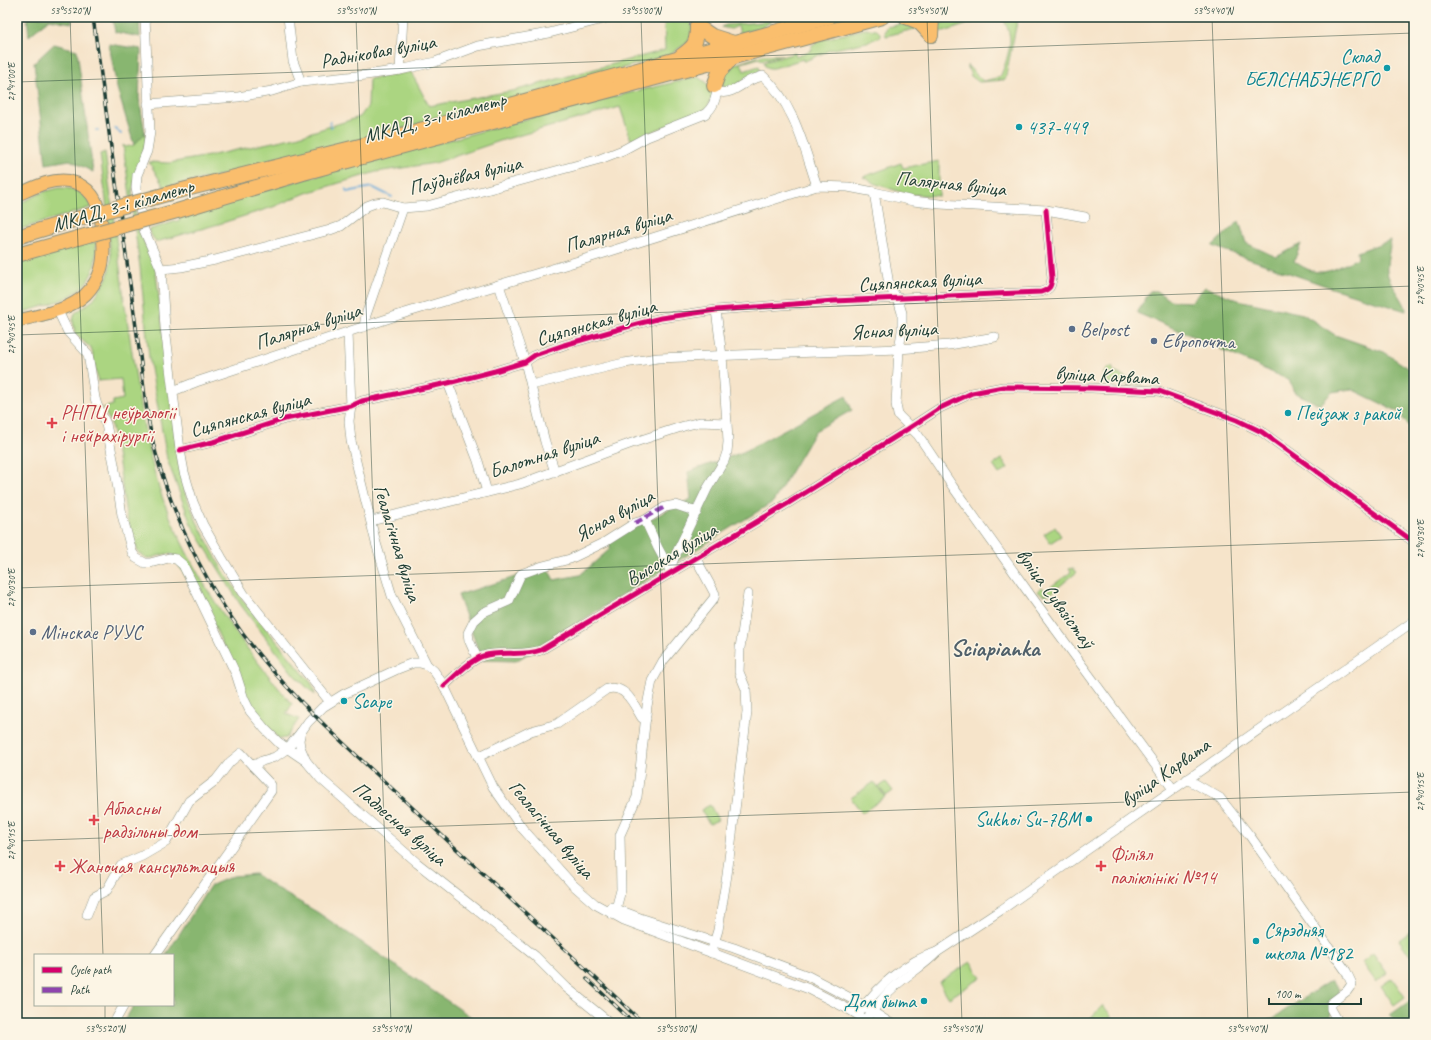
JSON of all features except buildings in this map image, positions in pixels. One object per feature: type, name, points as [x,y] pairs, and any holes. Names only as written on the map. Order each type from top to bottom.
[{"type":"highway","name":"МКАД, 3-і кіламетр","points":[[17,255],[177,211],[303,173],[688,69],[733,50],[829,17]]},
{"type":"highway","name":"МКАД, 3-і кіламетр","points":[[17,237],[174,192],[380,140],[678,59],[733,50],[882,17]]},
{"type":"highway","points":[[906,17],[919,22],[931,35],[932,17]]},
{"type":"highway","points":[[694,21],[712,36],[733,50],[719,72],[716,88]]},
{"type":"highway","points":[[678,59],[695,45],[697,39],[694,21]]},
{"type":"highway","points":[[688,69],[703,74],[716,88]]},
{"type":"main road","points":[[17,195],[42,184],[61,181],[68,181],[85,188],[92,195],[98,205],[103,249],[103,260],[98,277],[84,296],[57,309],[17,321]]},
{"type":"street","points":[[145,17],[149,140],[147,151],[137,175],[136,188],[144,230],[161,269],[165,327],[184,472],[193,502],[203,525],[222,558],[252,604],[330,702]]},
{"type":"street","points":[[288,17],[293,61],[302,82]]},
{"type":"street","points":[[400,70],[402,17]]},
{"type":"street","name":"Радніковая вуліца","points":[[148,104],[238,97],[272,91],[302,82],[400,70],[435,62],[478,46],[549,33],[611,17]]},
{"type":"street","points":[[716,88],[721,93],[729,92],[752,79],[763,76],[773,85],[790,111],[817,186]]},
{"type":"street","name":"Паўднёвая вуліца","points":[[161,269],[204,263],[330,230],[340,226],[367,206],[375,203],[383,202],[403,208],[417,208],[541,175],[616,153],[647,137],[705,114],[714,104],[716,88]]},
{"type":"street","name":"Палярная вуліца","points":[[173,391],[196,382],[364,327],[817,186],[848,187],[913,201],[1046,210],[1085,217]]},
{"type":"street","name":"вуліца Сувязістаў","points":[[874,192],[889,285],[900,303],[902,314],[896,411],[898,415],[918,435],[953,487],[1031,596],[1173,788]]},
{"type":"street","points":[[364,327],[366,315],[403,208]]},
{"type":"street","name":"Сцяпянская вуліца","points":[[180,450],[213,442],[285,419],[351,406],[362,401],[448,383],[525,362],[535,355],[550,349],[661,318],[716,310],[896,297],[1041,292],[1048,290],[1051,287],[1052,278],[1046,210]]},
{"type":"street","points":[[499,285],[525,362],[545,442],[555,472]]},
{"type":"street","points":[[57,309],[68,332],[88,354],[95,398],[106,424],[122,515],[132,552],[136,558],[145,562],[150,563],[169,558],[176,560],[182,565],[236,674],[244,699],[250,711],[265,729],[306,761]]},
{"type":"street","points":[[671,572],[672,563],[707,489],[724,461],[728,442],[722,356],[716,310]]},
{"type":"street","name":"Геалагічная вуліца","points":[[348,333],[351,406],[349,421],[351,441],[376,544],[392,596],[427,666],[434,671],[444,686],[492,787],[522,828],[572,884],[587,897],[597,900],[624,920],[809,989],[869,1022]]},
{"type":"street","name":"Ясная вуліца","points":[[531,385],[624,363],[658,358],[899,349],[949,345],[995,337]]},
{"type":"street","points":[[448,383],[478,461],[487,492]]},
{"type":"street","name":"вуліца Карвата","points":[[910,428],[953,401],[972,393],[998,388],[1092,388],[1159,391],[1237,420],[1262,432],[1414,542]]},
{"type":"street","name":"Балотная вуліца","points":[[371,521],[520,484],[632,443],[684,426],[700,422],[727,423]]},
{"type":"street","name":"Высокая вуліца","points":[[444,686],[477,658],[484,655],[525,654],[541,650],[910,428]]},
{"type":"street","name":"Ясная вуліца","points":[[477,658],[469,640],[468,633],[471,627],[478,616],[509,601],[521,574],[543,566],[570,559],[605,542],[635,523],[645,520],[670,505],[676,505],[697,512]]},
{"type":"street","points":[[645,520],[671,572]]},
{"type":"street","name":"Высокая вуліца","points":[[614,912],[620,890],[620,835],[637,796],[649,691],[655,673],[663,661],[714,598],[715,594],[696,557]]},
{"type":"street","points":[[711,953],[718,930],[727,875],[747,712],[746,689],[739,672],[740,648],[748,594]]},
{"type":"street","name":"вуліца Карвата","points":[[869,1022],[873,1012],[882,999],[894,986],[929,961],[937,952],[1001,910],[1187,778],[1414,621]]},
{"type":"street","points":[[254,766],[262,761],[275,757],[288,748],[318,711],[330,702],[407,666],[417,663],[427,666]]},
{"type":"street","points":[[478,756],[531,731],[557,724],[608,689],[613,688],[626,693],[642,718],[646,719]]},
{"type":"street","name":"Падлесная вуліца","points":[[300,732],[300,747],[306,761],[321,779],[417,863],[535,956],[567,988],[610,1023]]},
{"type":"street","points":[[87,915],[94,897],[107,890],[121,865],[142,856],[166,842],[189,801],[216,780],[230,762],[241,753],[271,785],[271,791],[156,954]]},
{"type":"street","points":[[1187,778],[1220,798],[1250,836],[1346,971],[1352,984],[1347,991],[1331,1003],[1331,1009],[1339,1023]]},
{"type":"street","name":"Геалагічная вуліца","points":[[614,912],[715,942],[808,976],[864,1006],[890,1023]]},
{"type":"street","name":"вуліца Карвата","points":[[858,1015],[874,994],[894,976],[925,955],[937,952]]},
{"type":"street","points":[[114,1023],[123,1006]]},
{"type":"green space","points":[[27,17],[71,17],[72,23],[49,19],[29,36]]},
{"type":"green space","points":[[112,17],[139,17],[140,37],[115,32]]},
{"type":"green space","points":[[664,17],[686,17],[692,26],[693,33],[687,43],[669,55],[463,113],[235,172],[164,187],[149,162],[169,163],[209,156],[296,137],[360,117],[368,106],[369,79],[411,72],[429,106],[517,90],[665,50]]},
{"type":"green space","points":[[963,17],[986,18],[944,32],[938,31],[935,25]]},
{"type":"green space","points":[[1002,17],[1018,17],[1005,80],[979,82],[971,76],[967,65],[983,81],[1000,77],[1003,69],[1008,54],[1010,38],[1009,31]]},
{"type":"green space","points":[[772,21],[761,28],[740,33],[738,26],[731,29],[721,27],[726,25]]},
{"type":"green space","points":[[912,22],[922,27],[886,36],[885,33],[887,27]]},
{"type":"green space","points":[[865,29],[877,30],[880,33],[880,37],[867,42],[830,50],[805,61],[803,61],[803,59],[774,68],[765,66],[764,62],[795,53],[796,56],[812,50],[811,46],[820,40]]},
{"type":"green space","points":[[54,44],[77,50],[93,172],[70,160],[46,164],[34,63]]},
{"type":"green space","points":[[109,44],[141,49],[139,98],[145,133],[134,145],[117,88]]},
{"type":"green space","points":[[763,55],[782,55],[761,60],[759,58],[741,63],[744,71],[759,66],[760,71],[730,88],[724,87],[721,84],[727,67]]},
{"type":"green space","points":[[697,77],[706,82],[714,94],[706,110],[631,140],[620,107],[503,140],[435,163],[376,172],[306,193],[273,207],[156,242],[148,230],[180,220],[179,214],[297,181],[597,100]]},
{"type":"green space","points":[[145,132],[146,141],[132,192],[139,231],[155,265],[177,450],[185,493],[197,522],[221,567],[244,602],[312,684],[315,695],[294,675],[240,604],[191,524],[167,459],[149,357],[140,267],[123,145],[126,147],[134,145]]},
{"type":"green space","points":[[105,152],[142,418],[155,475],[168,512],[180,539],[207,589],[239,637],[292,704],[286,714],[299,719],[286,738],[279,739],[253,711],[204,603],[171,554],[146,558],[138,552],[126,515],[119,464],[111,423],[103,408],[113,405],[113,401],[123,399],[121,379],[98,381],[92,351],[90,347],[75,334],[73,321],[75,313],[92,301],[108,276],[111,260],[106,200],[100,154]]},
{"type":"green space","points":[[939,161],[939,196],[907,194],[876,184],[863,177],[901,163],[903,168]]},
{"type":"green space","points":[[59,188],[75,190],[83,194],[92,207],[17,230],[17,205],[43,192]]},
{"type":"green space","points":[[1239,221],[1246,243],[1276,257],[1301,244],[1294,261],[1312,271],[1319,272],[1326,272],[1358,258],[1357,252],[1391,240],[1387,272],[1406,307],[1406,311],[1332,288],[1212,246]]},
{"type":"green space","points":[[85,241],[85,244],[96,242],[95,260],[91,275],[84,286],[61,300],[17,314],[17,263]]},
{"type":"green space","points":[[1205,287],[1238,300],[1303,314],[1335,335],[1384,352],[1414,372],[1414,432],[1397,411],[1351,389],[1332,392],[1320,405],[1294,392],[1289,380],[1214,345],[1137,313],[1150,291],[1156,291],[1172,301],[1191,302]]},
{"type":"green space","points":[[1112,367],[1114,372],[1143,385],[1105,383],[1102,379],[1103,375],[1106,370]]},
{"type":"green space","points":[[846,396],[852,410],[815,431],[773,502],[516,661],[482,660],[458,595],[547,567],[554,580],[580,575],[610,549],[610,539],[691,499],[688,472],[743,452]]},
{"type":"green space","points":[[1002,459],[1008,468],[999,474],[993,465]]},
{"type":"green space","points":[[1055,527],[1061,536],[1050,543],[1044,534]]},
{"type":"green space","points":[[1072,568],[1077,572],[1050,594],[1045,595],[1038,592],[1038,590],[1042,587],[1045,591],[1071,572],[1069,569]]},
{"type":"green space","points":[[874,782],[885,797],[862,813],[851,798]]},
{"type":"green space","points":[[886,782],[893,791],[886,796],[879,787]]},
{"type":"green space","points":[[710,805],[718,820],[709,824],[701,810]]},
{"type":"green space","points":[[255,874],[277,889],[317,912],[480,1023],[123,1023],[133,1006],[174,1006],[174,954],[167,954],[210,886],[233,876]]},
{"type":"green space","points":[[1414,929],[1414,961],[1399,940]]},
{"type":"green space","points":[[1373,953],[1387,973],[1376,982],[1362,962]]},
{"type":"green space","points":[[971,962],[981,978],[949,998],[939,982]]},
{"type":"green space","points":[[1392,978],[1405,997],[1394,1005],[1381,986]]},
{"type":"green space","points":[[1331,980],[1340,990],[1330,1016],[1322,1023],[1266,1023]]},
{"type":"green space","points":[[1414,998],[1414,1023],[1395,1023],[1390,1015]]},
{"type":"green space","points":[[1103,1005],[1111,1016],[1108,1023],[1086,1023]]},
{"type":"waterway","points":[[330,122],[331,127]]},
{"type":"waterway","points":[[115,128],[121,134]]},
{"type":"waterway","points":[[346,189],[347,192],[372,187],[392,197]]},
{"type":"railway","points":[[93,17],[150,430],[164,481],[174,508],[185,534],[211,586],[226,610],[260,656],[310,711],[643,1023]]},
{"type":"railway","points":[[587,979],[634,1023]]},
{"type":"marked path","points":[[635,523],[665,507]]},
{"type":"cycle path","points":[[180,450],[213,442],[285,419],[351,406],[362,401],[448,383],[495,371],[525,362],[535,355],[564,345],[661,318],[716,310],[834,301],[1041,292],[1050,287],[1052,278],[1046,210]]},
{"type":"cycle path","points":[[444,686],[468,665],[483,656],[490,654],[527,653],[541,650],[790,502],[940,408],[972,393],[1003,387],[1092,388],[1159,391],[1237,420],[1262,432],[1414,542]]},
{"type":"place","name":"Склад БЕЛСНАБЭНЕРГО","points":[[1387,68]]},
{"type":"place","name":"437-449","points":[[1019,127]]},
{"type":"place","name":"Belpost","points":[[1072,329]]},
{"type":"place","name":"Европочта","points":[[1154,341]]},
{"type":"place","name":"Пейзаж з ракой","points":[[1288,413]]},
{"type":"place","name":"РНПЦ неўралогіі і нейрахірургіі","points":[[52,423]]},
{"type":"place","name":"Мінскае РУУС","points":[[33,632]]},
{"type":"place","name":"Scape","points":[[344,701]]},
{"type":"place","name":"Sukhoi Su-7BM","points":[[1089,819]]},
{"type":"place","name":"Абласны радзільны дом","points":[[94,820]]},
{"type":"place","name":"Жаночая кансультацыя","points":[[60,866]]},
{"type":"place","name":"Філіял паліклінікі №14","points":[[1101,866]]},
{"type":"place","name":"Сярэдняя школа №182","points":[[1256,941]]},
{"type":"place","name":"Дом быта","points":[[924,1001]]},
{"type":"district","name":"Sciapianka","points":[[995,648]]}]
